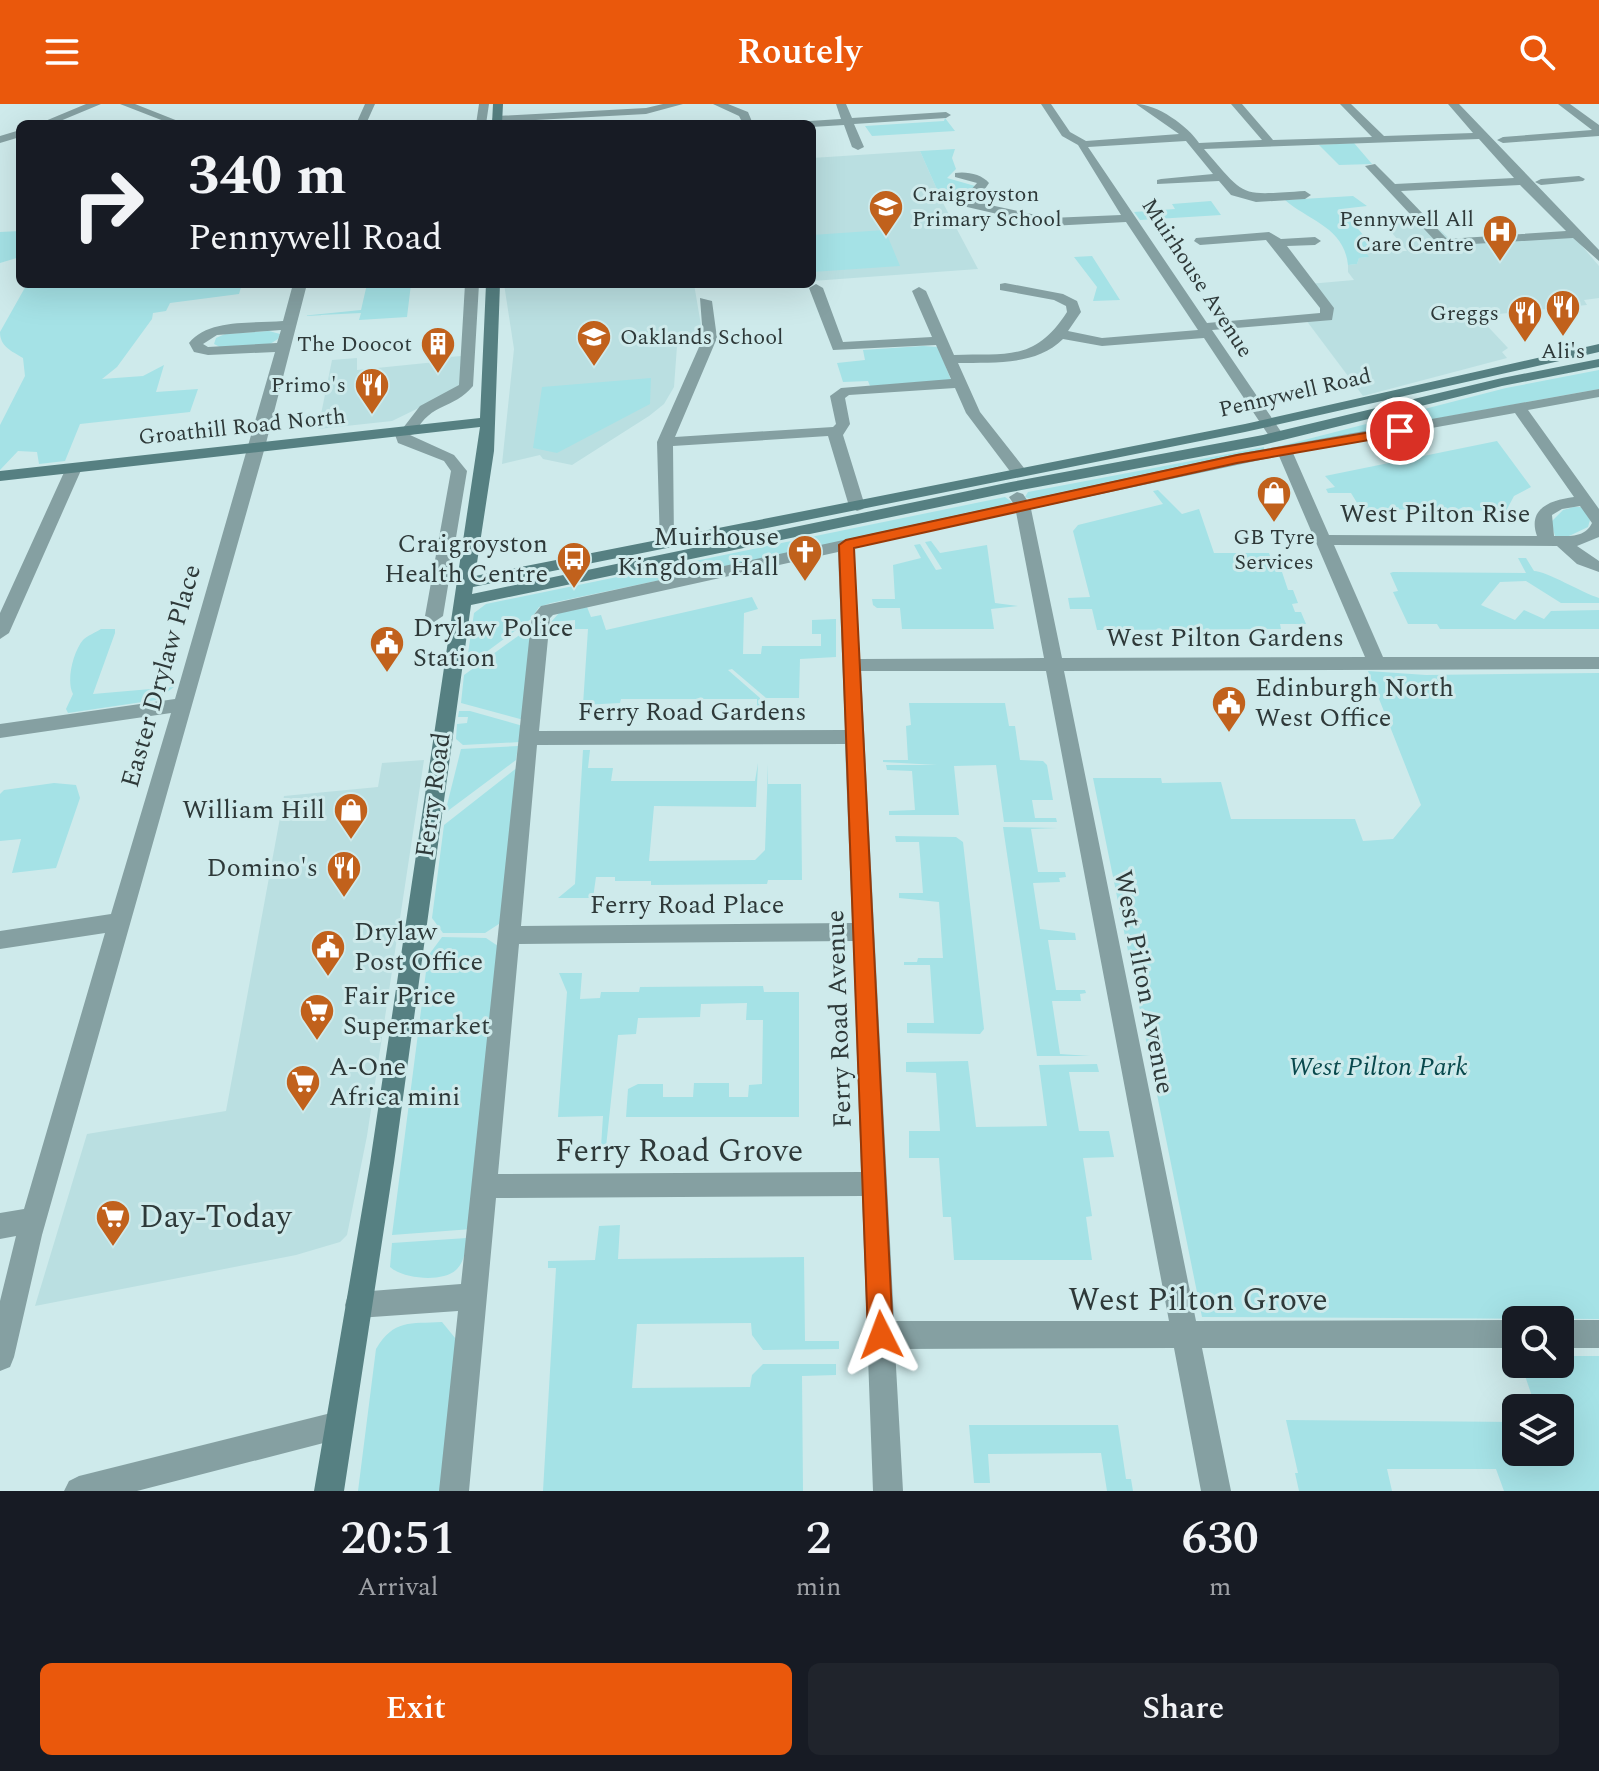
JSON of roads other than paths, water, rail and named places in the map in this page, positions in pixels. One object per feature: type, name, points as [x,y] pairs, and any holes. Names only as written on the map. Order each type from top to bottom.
[{"type":"street","points":[[54,120],[96,104]]},
{"type":"street","points":[[125,104],[170,120]]},
{"type":"street","points":[[508,120],[565,110],[646,111],[678,104]]},
{"type":"street","points":[[718,104],[744,114],[746,120]]},
{"type":"street","points":[[841,104],[858,147]]},
{"type":"street","name":"Muirhouse Avenue","points":[[1046,104],[1066,134],[1084,144],[1082,147],[1271,430]]},
{"type":"street","points":[[1141,104],[1194,142],[1235,193],[1247,197],[1305,195]]},
{"type":"street","points":[[1236,104],[1269,142]]},
{"type":"street","points":[[1345,104],[1383,141]]},
{"type":"street","points":[[1453,104],[1483,136],[1514,152],[1599,238]]},
{"type":"street","points":[[1469,104],[1523,181],[1599,257]]},
{"type":"street","points":[[1563,104],[1599,131]]},
{"type":"street","points":[[646,111],[647,120]]},
{"type":"street","points":[[816,124],[946,113]]},
{"type":"street","points":[[1500,146],[1599,131]]},
{"type":"street","points":[[1084,144],[1348,143],[1483,136]]},
{"type":"street","points":[[1541,182],[1584,183],[1561,165]]},
{"type":"street","points":[[1371,166],[1444,243],[1577,234]]},
{"type":"street","points":[[959,175],[980,179],[983,183],[969,199],[971,204],[1050,222],[1130,218]]},
{"type":"street","points":[[1161,182],[1179,177],[1222,177]]},
{"type":"street","points":[[1392,188],[1523,181]]},
{"type":"street","points":[[1060,334],[1102,342],[1327,317],[1327,308],[1278,243],[1269,236],[1226,244],[1200,241]]},
{"type":"street","points":[[1278,243],[1315,241]]},
{"type":"street","points":[[951,359],[1039,351],[1053,344],[1074,312],[1072,304],[1058,297],[1005,287]]},
{"type":"street","name":"Easter Drylaw Place","points":[[0,1357],[34,1220],[257,447],[299,288]]},
{"type":"street","points":[[434,616],[459,471],[449,458],[403,440],[405,431],[419,412],[466,386],[472,288]]},
{"type":"street","name":"Ferry Road","points":[[329,1491],[382,1163],[465,592],[488,422],[493,288]]},
{"type":"street","points":[[816,288],[838,347],[942,340]]},
{"type":"street","points":[[919,291],[973,413],[1013,485]]},
{"type":"street","points":[[666,542],[665,442],[710,338],[705,301]]},
{"type":"street","points":[[283,347],[208,351],[199,349],[196,343],[204,335],[215,331],[289,325]]},
{"type":"street","name":"Pennywell Road","points":[[1271,430],[1599,348]]},
{"type":"street","name":"Pennywell Road","points":[[465,592],[1013,485],[1599,363]]},
{"type":"street","points":[[857,506],[835,435],[843,424],[836,400],[841,392],[961,383]]},
{"type":"street","name":"Pennywell Road","points":[[465,592],[666,542],[857,506],[1285,452],[1599,393]]},
{"type":"street","points":[[1520,409],[1595,513]]},
{"type":"street","name":"Groathill Road North","points":[[0,476],[488,422]]},
{"type":"street","points":[[665,442],[837,431]]},
{"type":"street","points":[[1285,452],[1377,664]]},
{"type":"street","points":[[0,633],[74,468]]},
{"type":"street","name":"Pennywell Road","points":[[529,738],[541,617],[554,607],[846,545],[1013,485]]},
{"type":"street","name":"West Pilton Avenue","points":[[1013,485],[1056,665],[1216,1491]]},
{"type":"street","name":"West Pilton Rise","points":[[1322,540],[1555,541],[1588,538],[1597,531],[1595,513],[1569,502],[1546,511],[1541,519],[1542,529],[1555,541],[1599,567]]},
{"type":"street","name":"Ferry Road Avenue","points":[[846,545],[888,1491]]},
{"type":"street","name":"West Pilton Gardens","points":[[851,665],[1599,663]]},
{"type":"street","points":[[0,731],[181,705]]},
{"type":"street","name":"Ferry Road Gardens","points":[[529,738],[854,737]]},
{"type":"street","points":[[454,1491],[529,738]]},
{"type":"street","points":[[0,940],[119,922]]},
{"type":"street","name":"Ferry Road Place","points":[[510,935],[863,932]]},
{"type":"street","name":"Ferry Road Grove","points":[[485,1186],[873,1184]]},
{"type":"street","points":[[0,1226],[34,1220]]},
{"type":"street","points":[[358,1305],[473,1296]]},
{"type":"street","name":"West Pilton Grove","points":[[881,1335],[1502,1334]]},
{"type":"street","points":[[1574,1334],[1599,1334]]},
{"type":"street","points":[[79,1491],[339,1425]]},
{"type":"place","name":"Craigroyston Primary School","points":[[886,238]]},
{"type":"place","name":"Pennywell All Care Centre","points":[[1500,263]]},
{"type":"place","name":"Ali's","points":[[1563,338]]},
{"type":"place","name":"Greggs","points":[[1525,344]]},
{"type":"place","name":"Oaklands School","points":[[594,368]]},
{"type":"place","name":"The Doocot","points":[[438,375]]},
{"type":"place","name":"Primo's","points":[[372,416]]},
{"type":"place","name":"GB Tyre Services","points":[[1274,524]]},
{"type":"place","name":"Muirhouse Kingdom Hall","points":[[805,583]]},
{"type":"place","name":"Craigroyston Health Centre","points":[[574,590]]},
{"type":"place","name":"Drylaw Police Station","points":[[387,674]]},
{"type":"place","name":"Edinburgh North West Office","points":[[1229,734]]},
{"type":"place","name":"William Hill","points":[[351,841]]},
{"type":"place","name":"Domino's","points":[[344,899]]},
{"type":"place","name":"Drylaw Post Office","points":[[328,978]]},
{"type":"place","name":"Fair Price Supermarket","points":[[317,1042]]},
{"type":"place","name":"A-One Africa mini","points":[[303,1113]]},
{"type":"place","name":"Day-Today","points":[[113,1248]]},
{"type":"park label","name":"West Pilton Park","points":[[1378,1067]]}]
